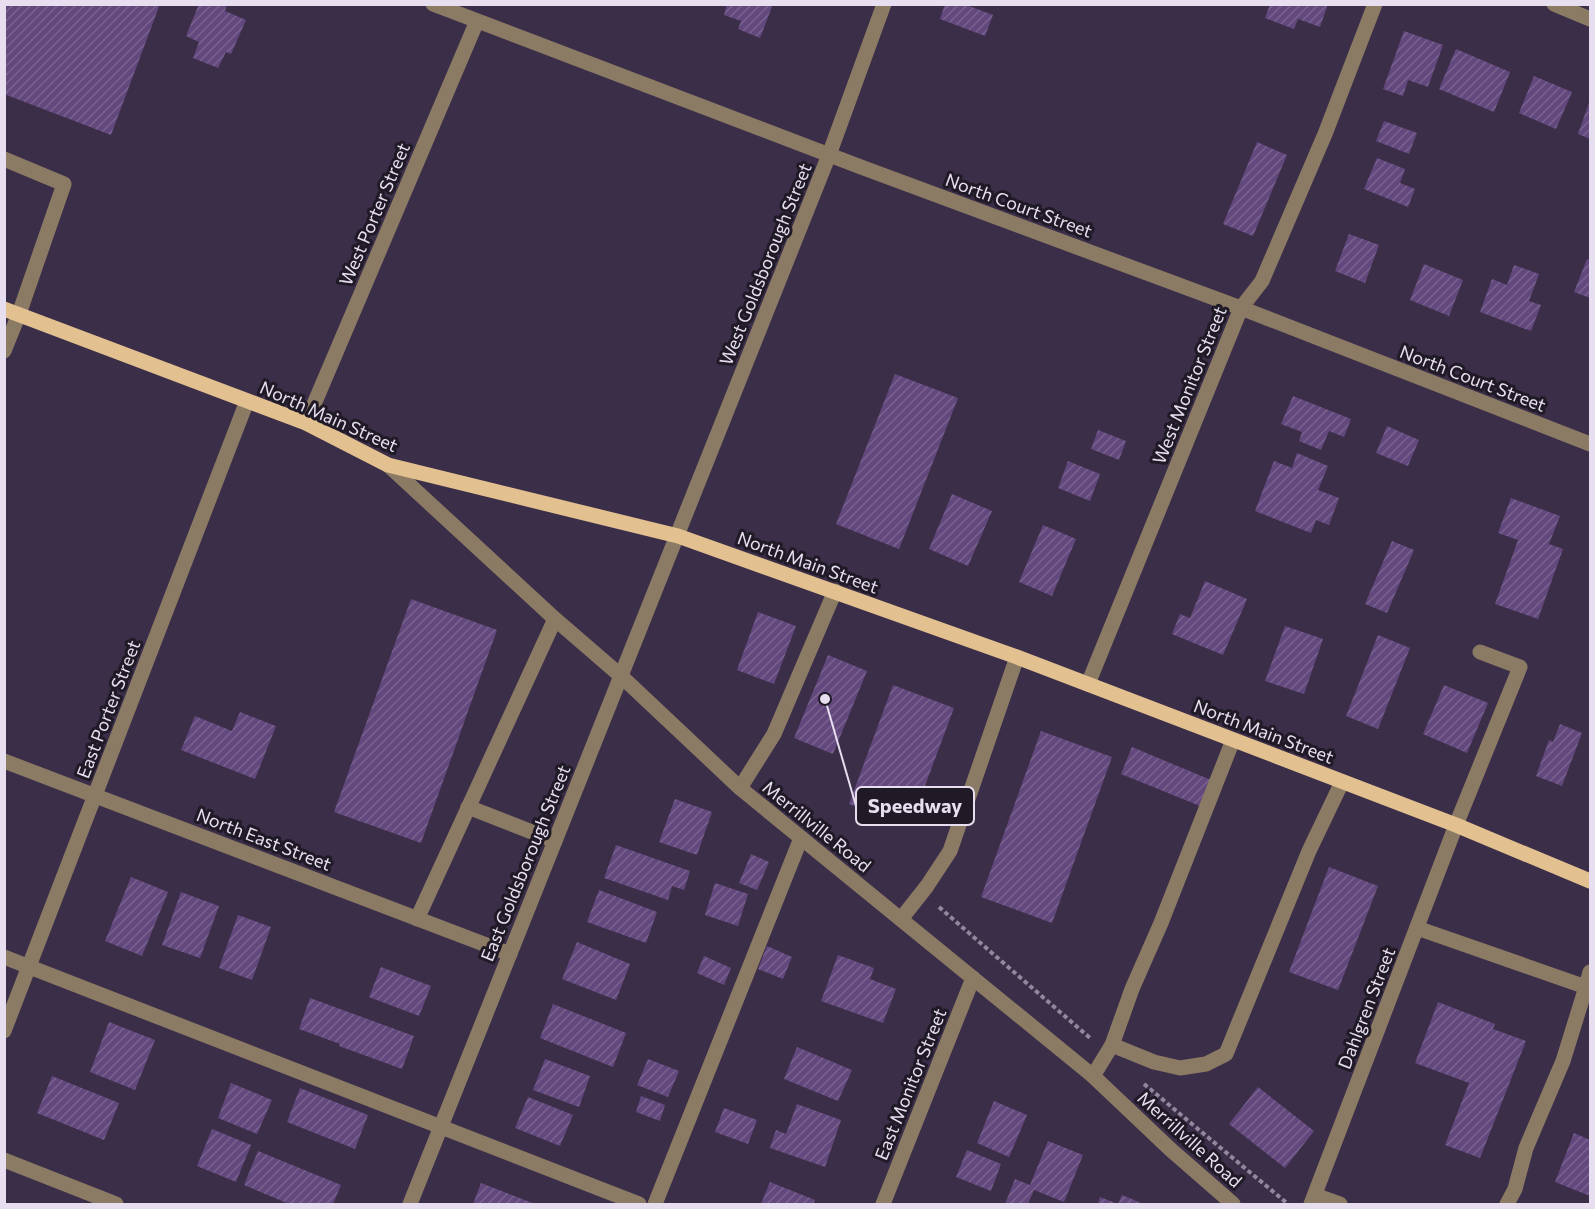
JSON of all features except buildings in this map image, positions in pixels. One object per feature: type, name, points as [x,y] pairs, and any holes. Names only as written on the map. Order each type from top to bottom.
[{"type":"main road","name":"North Main Street","points":[[12,312],[306,423],[388,465],[678,536],[835,591],[1017,657],[1456,825],[1590,881]]},
{"type":"street","name":"North Court Street","points":[[433,4],[829,155],[1241,308],[1590,444]]},
{"type":"street","name":"West Goldsborough Street","points":[[678,536],[829,155],[884,4]]},
{"type":"street","name":"West Monitor Street","points":[[1088,684],[1241,308],[1262,281],[1325,134],[1375,4]]},
{"type":"street","points":[[1554,4],[1590,19]]},
{"type":"street","name":"West Porter Street","points":[[306,423],[477,21]]},
{"type":"street","points":[[4,159],[64,183],[12,312],[4,351]]},
{"type":"street","name":"East Porter Street","points":[[4,1030],[247,401]]},
{"type":"street","name":"Merrillville Road","points":[[388,465],[555,619],[621,676],[740,788],[1093,1076],[1170,1149],[1233,1204]]},
{"type":"street","name":"East Goldsborough Street","points":[[410,1204],[678,536]]},
{"type":"street","points":[[740,788],[774,734],[835,591]]},
{"type":"street","points":[[417,919],[555,619]]},
{"type":"street","name":"Dahlgren Street","points":[[1313,1200],[1456,825],[1520,667],[1480,652]]},
{"type":"street","points":[[901,919],[950,852],[1017,657]]},
{"type":"street","points":[[1093,1076],[1112,1045],[1132,989],[1161,923],[1233,740]]},
{"type":"street","name":"North East Street","points":[[4,761],[510,954]]},
{"type":"street","points":[[1112,1045],[1154,1062],[1180,1068],[1206,1065],[1226,1054],[1309,851],[1342,782]]},
{"type":"street","points":[[468,807],[555,841]]},
{"type":"street","points":[[655,1204],[801,838]]},
{"type":"street","points":[[1417,928],[1588,979],[1563,1061],[1526,1148],[1515,1189],[1507,1204]]},
{"type":"street","points":[[4,957],[639,1204]]},
{"type":"street","name":"East Monitor Street","points":[[883,1204],[973,978]]},
{"type":"street","points":[[4,1160],[116,1204]]},
{"type":"street","points":[[1313,1200],[1340,1204]]},
{"type":"place","name":"Speedway","points":[[825,699]]}]
